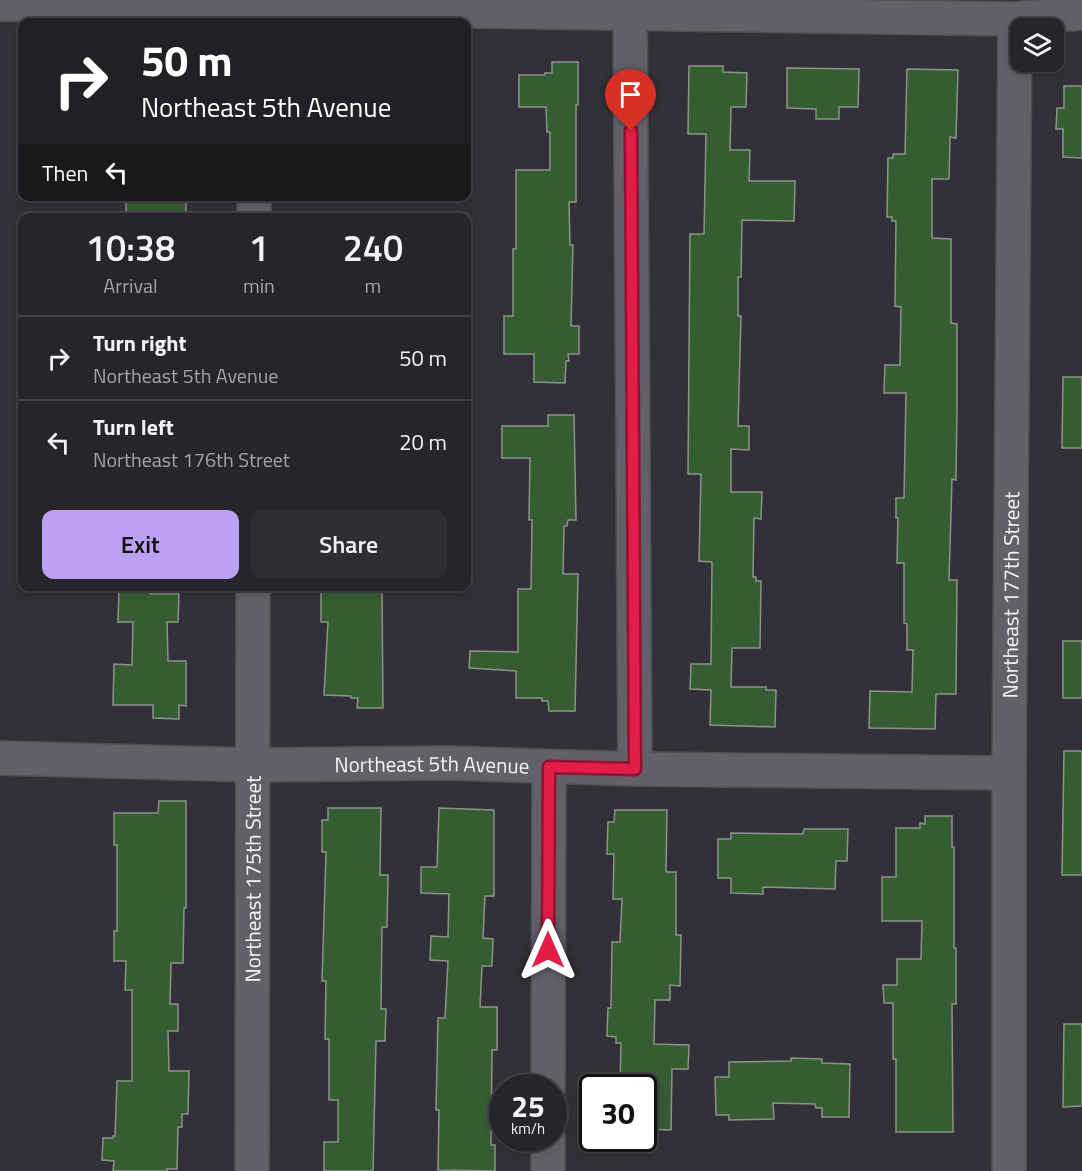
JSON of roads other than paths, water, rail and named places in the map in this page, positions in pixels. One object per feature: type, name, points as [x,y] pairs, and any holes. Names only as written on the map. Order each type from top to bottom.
[{"type":"street","points":[[0,4],[255,10],[630,7],[1010,19]]},
{"type":"street","points":[[630,7],[635,769]]},
{"type":"street","points":[[1026,18],[1082,13]]},
{"type":"street","name":"Northeast 177th Street","points":[[1009,1171],[1009,773],[1015,72]]},
{"type":"street","name":"Northeast 175th Street","points":[[252,1171],[253,591]]},
{"type":"street","name":"Northeast 5th Avenue","points":[[0,758],[253,765],[447,763],[635,769],[1009,773]]},
{"type":"street","points":[[548,1074],[549,767]]},
{"type":"street","points":[[548,1152],[548,1171]]}]
